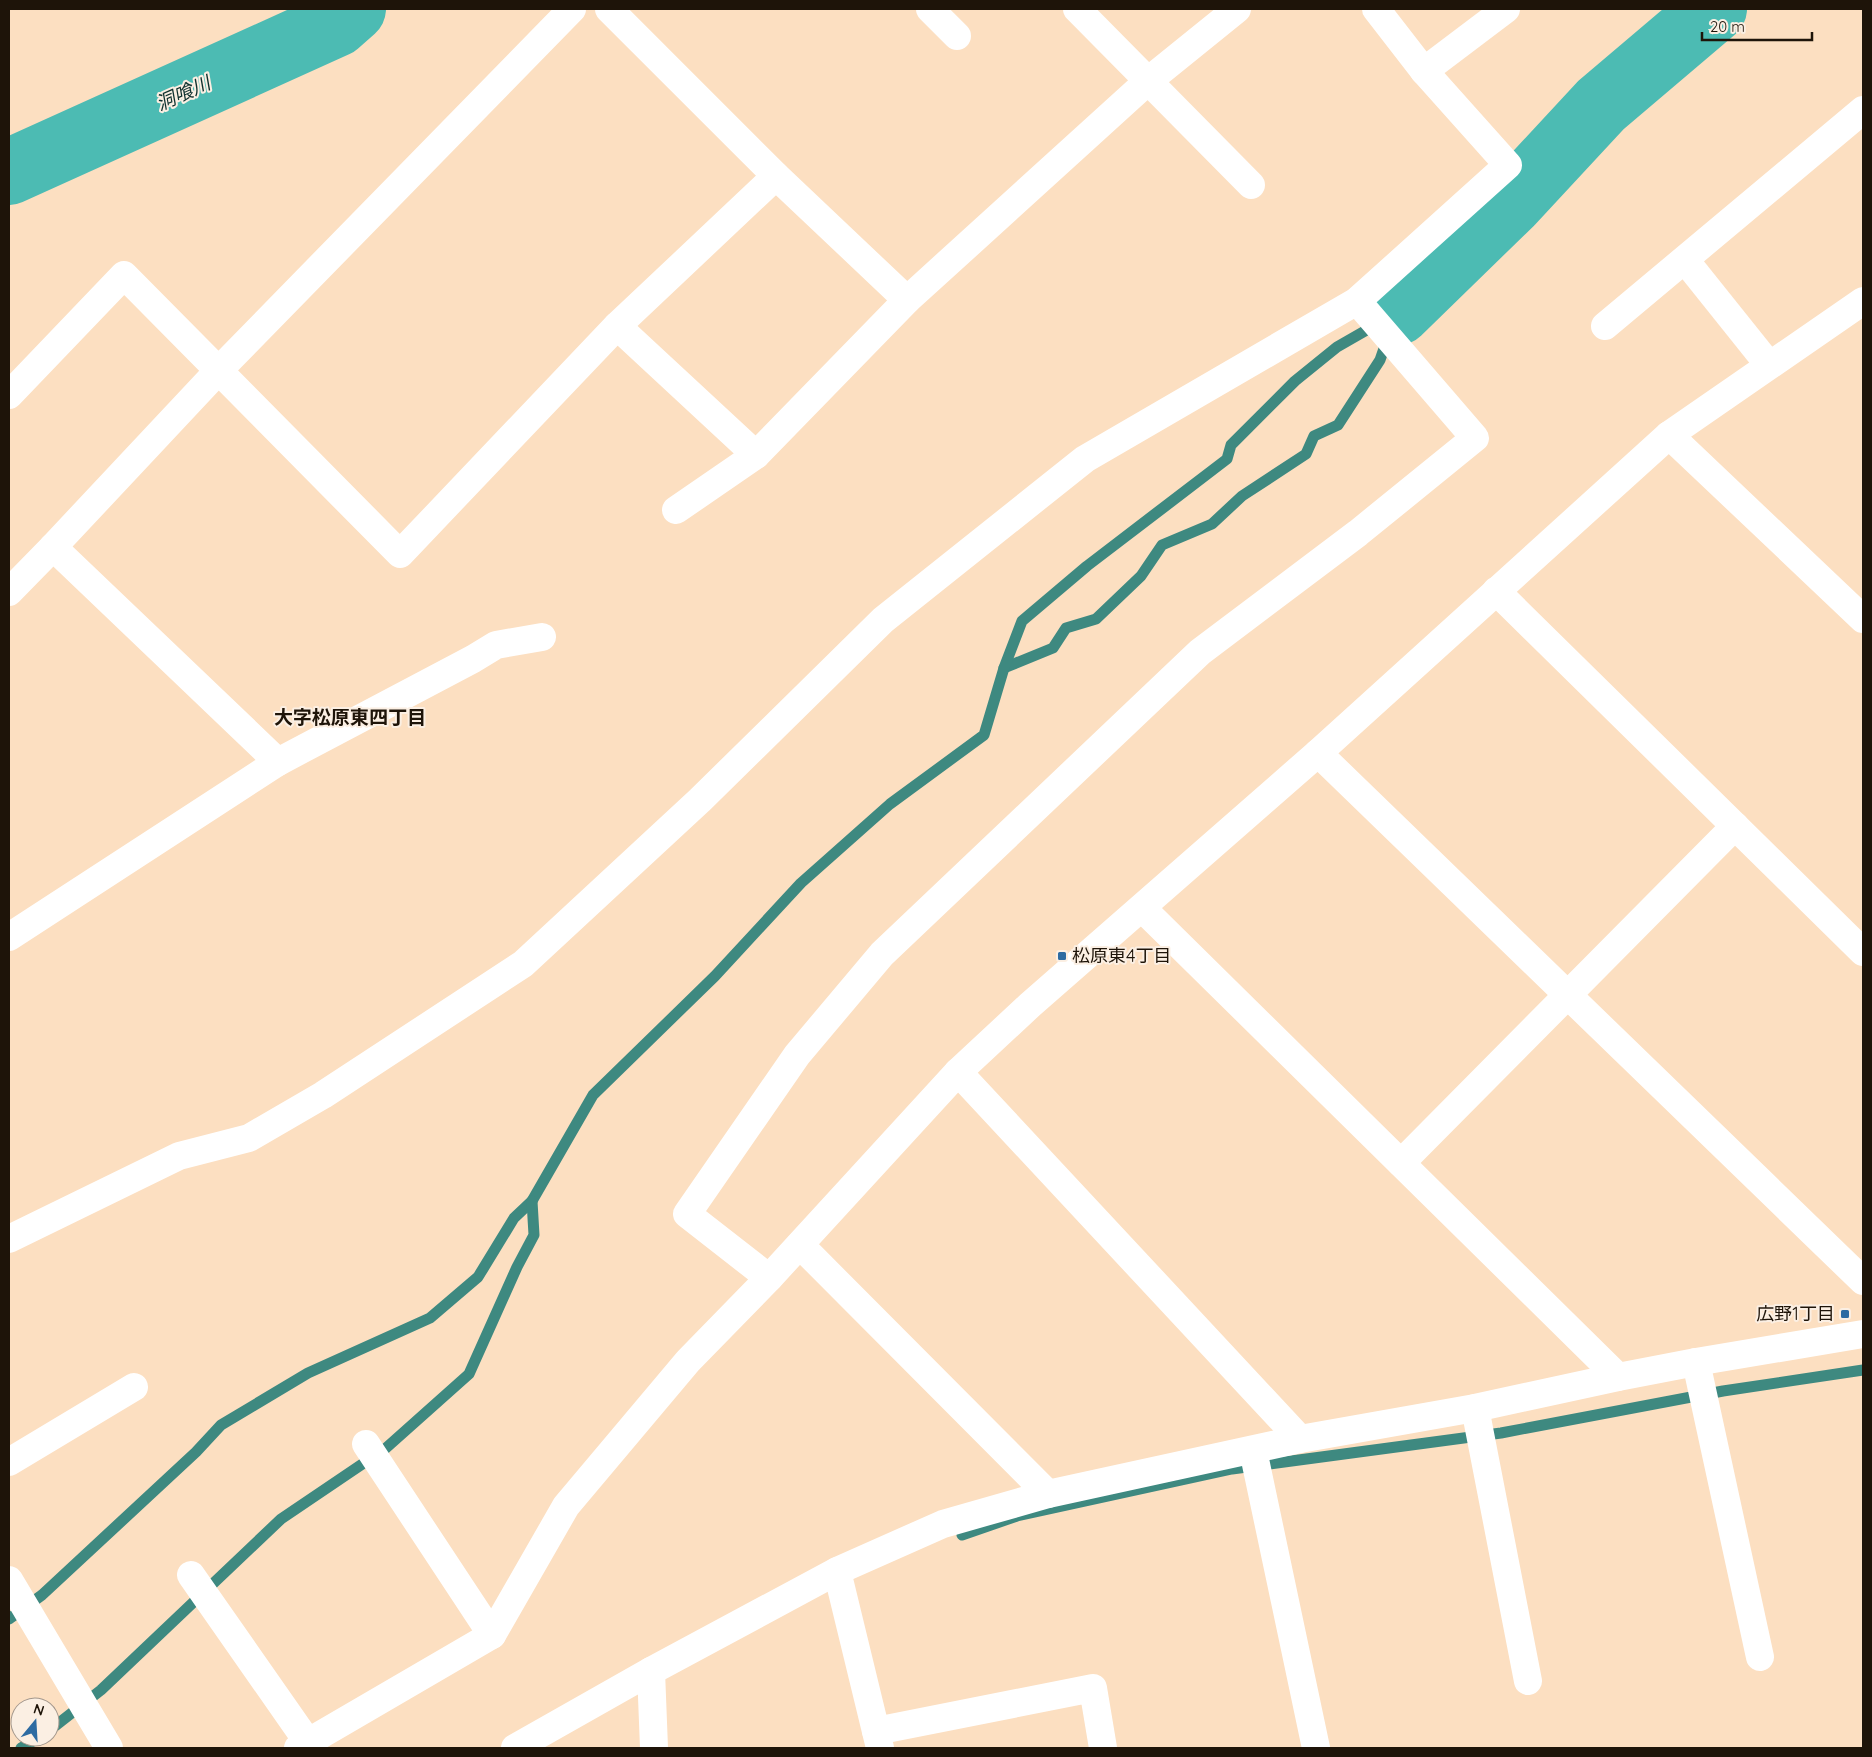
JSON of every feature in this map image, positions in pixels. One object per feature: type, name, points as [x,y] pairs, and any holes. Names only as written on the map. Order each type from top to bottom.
[{"type":"street","points":[[9,592],[219,370],[572,9]]},
{"type":"street","points":[[609,9],[776,176],[908,300]]},
{"type":"street","points":[[930,9],[957,36]]},
{"type":"street","points":[[1077,9],[1251,185]]},
{"type":"street","points":[[676,510],[756,455],[908,300],[1148,81],[1237,9]]},
{"type":"street","points":[[9,1239],[179,1156],[250,1138],[323,1095],[523,964],[700,800],[883,620],[984,538],[1085,459],[1357,301],[1508,165],[1424,71],[1376,9]]},
{"type":"street","points":[[1424,71],[1506,9]]},
{"type":"street","points":[[1605,326],[1863,110]]},
{"type":"street","points":[[9,395],[124,275],[400,554],[617,326],[776,176]]},
{"type":"street","points":[[1685,260],[1769,365]]},
{"type":"street","points":[[769,1278],[687,1214],[803,1047],[882,954],[1200,652],[1358,533],[1475,438],[1357,301]]},
{"type":"street","points":[[191,1575],[303,1745],[492,1635],[566,1506],[688,1362],[769,1278],[958,1072],[1030,1006],[1318,753],[1669,435],[1769,365],[1861,306]]},
{"type":"street","points":[[617,326],[756,455]]},
{"type":"street","points":[[1669,435],[1863,619]]},
{"type":"street","points":[[53,547],[278,762]]},
{"type":"street","points":[[1496,592],[1863,952]]},
{"type":"street","points":[[9,936],[278,762],[496,645],[542,637]]},
{"type":"street","points":[[1318,753],[1863,1281]]},
{"type":"street","points":[[1401,1163],[1735,826]]},
{"type":"street","points":[[1142,908],[1618,1377]]},
{"type":"street","points":[[958,1072],[1300,1439]]},
{"type":"street","points":[[800,1244],[1048,1494]]},
{"type":"street","points":[[515,1748],[651,1670],[837,1571],[943,1524],[1048,1494],[1300,1439],[1475,1408],[1696,1362],[1863,1334]]},
{"type":"street","points":[[1696,1362],[1760,1657]]},
{"type":"street","points":[[9,1462],[134,1387]]},
{"type":"street","points":[[1475,1408],[1528,1681]]},
{"type":"street","points":[[366,1444],[492,1635]]},
{"type":"street","points":[[1253,1450],[1316,1748]]},
{"type":"street","points":[[837,1571],[878,1740],[1093,1688],[1103,1748]]},
{"type":"street","points":[[9,1580],[109,1748]]},
{"type":"street","points":[[651,1670],[654,1748]]},
{"type":"waterway","name":"洞喰川","points":[[9,172],[336,24],[353,9]]},
{"type":"waterway","points":[[1398,312],[1511,202],[1601,105],[1714,9]]},
{"type":"waterway","points":[[9,1619],[42,1595],[196,1452],[221,1425],[308,1373],[430,1318],[478,1277],[514,1218],[532,1201],[593,1095],[715,976],[801,883],[890,804],[984,735],[1004,668],[1022,621],[1087,566],[1227,459],[1231,445],[1295,381],[1337,347],[1398,312]]},
{"type":"waterway","points":[[1004,668],[1053,648],[1066,628],[1096,619],[1141,576],[1162,545],[1212,524],[1242,496],[1306,454],[1314,436],[1338,425],[1380,360],[1388,337]]},
{"type":"waterway","points":[[60,1722],[101,1690],[281,1519],[386,1448],[469,1374],[517,1267],[534,1235],[532,1201]]},
{"type":"waterway","points":[[962,1535],[1017,1516],[1232,1469],[1501,1433],[1723,1391],[1863,1370]]},
{"type":"place","name":"松原東4丁目","points":[[1062,956]]},
{"type":"place","name":"広野1丁目","points":[[1845,1314]]},
{"type":"district","name":"大字松原東四丁目","points":[[350,717]]}]
